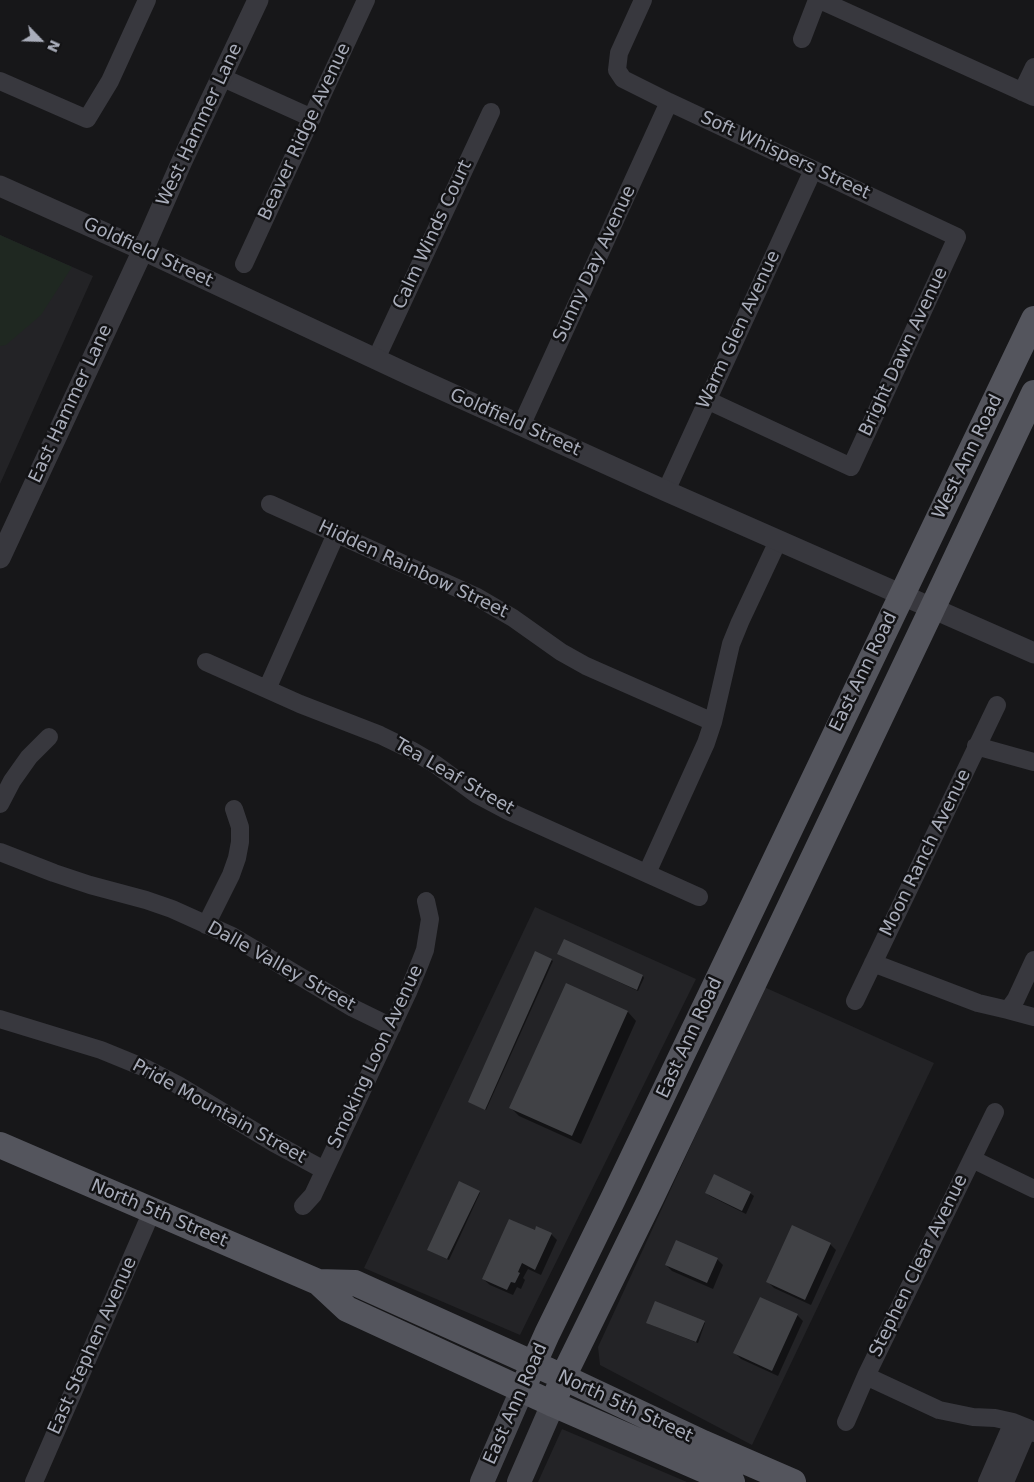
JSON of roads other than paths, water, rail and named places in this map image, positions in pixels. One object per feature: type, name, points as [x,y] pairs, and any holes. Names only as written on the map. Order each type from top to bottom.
[{"type":"main road","name":"West Ann Road","points":[[901,595],[1034,319]]},
{"type":"main road","name":"West Ann Road","points":[[932,609],[1034,392]]},
{"type":"main road","name":"East Ann Road","points":[[482,1482],[533,1364],[901,595]]},
{"type":"main road","name":"East Ann Road","points":[[519,1482],[564,1377],[932,609]]},
{"type":"main road","points":[[744,1003],[733,995],[732,984],[736,977],[754,903]]},
{"type":"main road","name":"North 5th Street","points":[[0,1145],[318,1282],[347,1309],[553,1404],[732,1482]]},
{"type":"main road","name":"North 5th Street","points":[[318,1282],[355,1283],[564,1377],[703,1443],[793,1482]]},
{"type":"street","points":[[0,81],[87,119],[110,81],[147,0]]},
{"type":"street","name":"West Hammer Lane","points":[[143,250],[182,161],[258,0]]},
{"type":"street","name":"Beaver Ridge Avenue","points":[[244,264],[366,0]]},
{"type":"street","name":"Soft Whispers Street","points":[[643,0],[619,53],[617,70],[623,79],[957,237]]},
{"type":"street","points":[[802,39],[818,0],[1028,95],[1034,67]]},
{"type":"street","points":[[221,77],[312,118]]},
{"type":"street","name":"Sunny Day Avenue","points":[[521,426],[669,102]]},
{"type":"street","name":"Calm Winds Court","points":[[376,359],[491,112]]},
{"type":"street","name":"Warm Glen Avenue","points":[[666,491],[813,170]]},
{"type":"street","name":"Goldfield Street","points":[[0,186],[143,250],[521,426],[1034,653]]},
{"type":"street","name":"Bright Dawn Avenue","points":[[707,400],[851,467],[957,237]]},
{"type":"street","name":"East Hammer Lane","points":[[0,558],[143,250]]},
{"type":"street","name":"Hidden Rainbow Street","points":[[270,504],[477,597],[513,618],[561,652],[586,666],[713,722]]},
{"type":"street","points":[[267,689],[336,534]]},
{"type":"street","points":[[647,873],[706,743],[713,722],[731,644],[778,541]]},
{"type":"street","name":"Tea Leaf Street","points":[[206,662],[300,704],[380,735],[435,764],[476,794],[699,897]]},
{"type":"street","name":"Moon Ranch Avenue","points":[[855,1001],[996,704]]},
{"type":"street","points":[[0,804],[12,780],[49,737]]},
{"type":"street","points":[[976,746],[1034,762]]},
{"type":"street","points":[[206,925],[231,875],[237,858],[240,826],[234,809]]},
{"type":"street","name":"Dalle Valley Street","points":[[0,852],[90,885],[146,900],[232,936],[353,1008],[392,1027]]},
{"type":"street","name":"Smoking Loon Avenue","points":[[303,1206],[312,1195],[324,1170],[392,1027],[425,950],[430,919],[426,901]]},
{"type":"street","points":[[1008,1010],[1016,999],[1034,960]]},
{"type":"street","points":[[873,963],[978,1003],[1034,1017]]},
{"type":"street","name":"Pride Mountain Street","points":[[0,1019],[101,1050],[145,1068],[178,1085],[274,1143],[324,1170]]},
{"type":"street","name":"Stephen Clear Avenue","points":[[846,1422],[866,1376],[996,1112]]},
{"type":"street","points":[[972,1159],[1034,1188]]},
{"type":"street","name":"East Stephen Avenue","points":[[34,1482],[152,1211]]},
{"type":"street","points":[[866,1376],[939,1410],[973,1417],[995,1418],[1025,1428]]},
{"type":"street","points":[[988,1482],[1025,1428]]},
{"type":"street","points":[[1005,1482],[1025,1428]]}]
